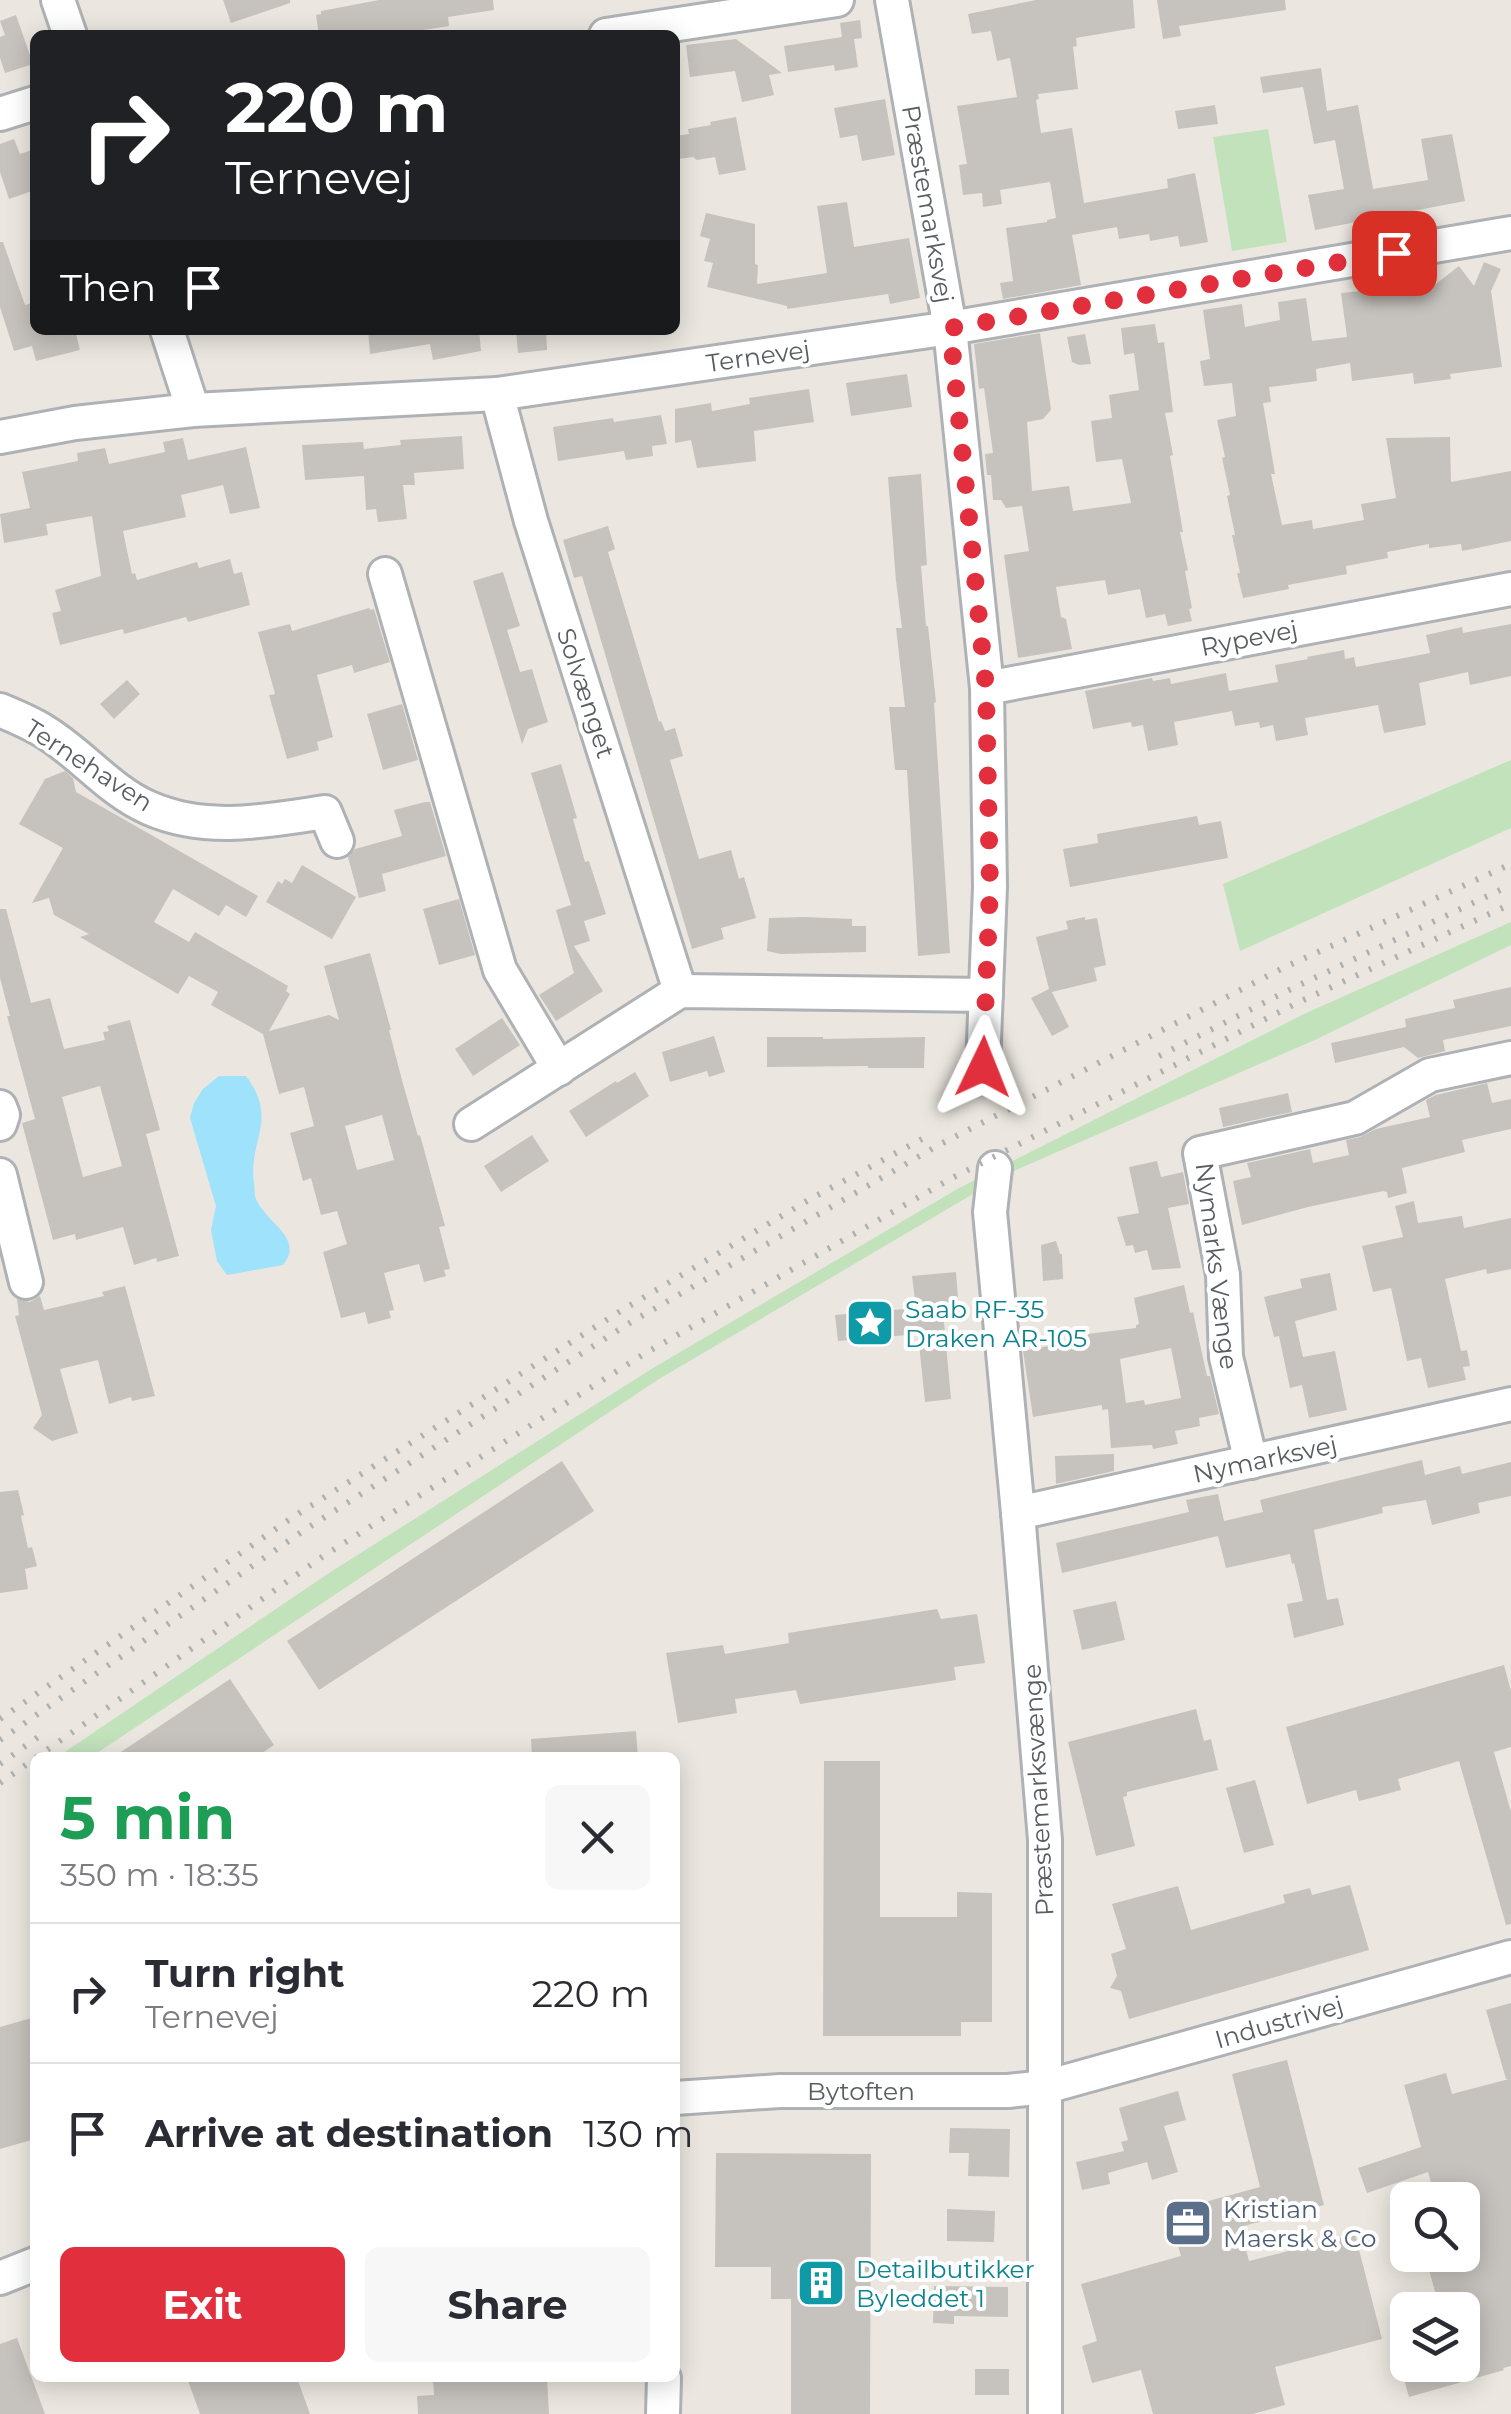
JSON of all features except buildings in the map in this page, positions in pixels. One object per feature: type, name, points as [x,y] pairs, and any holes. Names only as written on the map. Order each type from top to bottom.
[{"type":"street","points":[[58,0],[68,30]]},
{"type":"street","points":[[639,30],[837,0]]},
{"type":"street","name":"Præstemarksvej","points":[[892,0],[950,328],[986,688],[990,887],[983,1067]]},
{"type":"street","points":[[0,114],[30,105]]},
{"type":"street","name":"Ternevej","points":[[0,437],[75,423],[193,410],[497,394],[950,328],[1511,233]]},
{"type":"street","points":[[169,335],[193,410]]},
{"type":"street","name":"Solvænget","points":[[497,394],[536,537],[680,991]]},
{"type":"street","points":[[385,574],[500,970],[559,1069]]},
{"type":"street","name":"Rypevej","points":[[986,688],[1511,589]]},
{"type":"street","name":"Ternehaven","points":[[0,710],[43,730],[109,783],[148,808],[200,823],[253,823],[325,812],[336,841]]},
{"type":"street","points":[[471,1124],[680,991],[986,995]]},
{"type":"street","name":"Nymarks Vænge","points":[[1250,1462],[1226,1357],[1223,1276],[1200,1153],[1355,1118],[1430,1075],[1511,1058]]},
{"type":"street","points":[[0,1107],[0,1124]]},
{"type":"street","name":"Præstemarksvænge","points":[[995,1168],[990,1212],[1045,1840],[1045,2414]]},
{"type":"street","points":[[0,1176],[26,1282]]},
{"type":"street","name":"Nymarksvej","points":[[1018,1513],[1511,1404]]},
{"type":"street","name":"Industrivej","points":[[1046,2087],[1511,1957]]},
{"type":"street","name":"Bytoften","points":[[680,2098],[780,2091],[1008,2091],[1046,2087]]},
{"type":"street","points":[[0,2278],[30,2266]]},
{"type":"street","points":[[664,2382],[664,2414]]},
{"type":"green space","points":[[1268,129],[1287,242],[1232,251],[1213,137]]},
{"type":"green space","points":[[1511,760],[1511,828],[1240,951],[1223,884]]},
{"type":"green space","points":[[1511,922],[1511,945],[1317,1039],[1007,1174],[659,1379],[99,1752],[65,1752],[329,1573],[653,1368],[959,1188],[1306,1013]]},
{"type":"water","points":[[219,1076],[246,1076],[256,1091],[261,1118],[253,1168],[255,1195],[287,1239],[289,1255],[283,1265],[227,1275],[217,1261],[211,1230],[216,1206],[190,1118],[203,1089]]},
{"type":"railway","points":[[0,1740],[303,1531],[628,1324],[937,1146],[1283,968],[1511,864]]},
{"type":"railway","points":[[1159,1056],[1511,885]]},
{"type":"railway","points":[[44,1752],[322,1557],[644,1354],[952,1178],[1297,1003],[1511,904]]},
{"type":"railway","points":[[0,1719],[293,1517],[619,1312],[812,1198],[924,1138]]},
{"type":"railway","points":[[0,1764],[41,1735]]},
{"type":"railway","points":[[0,1783],[30,1762]]},
{"type":"place","name":"Saab RF-35 Draken AR-105","points":[[870,1323]]},
{"type":"place","name":"Kristian Maersk & Co","points":[[1188,2223]]},
{"type":"place","name":"Detailbutikker Byleddet 1","points":[[821,2283]]},
{"type":"route","points":[[983,1067],[990,887],[986,688],[950,328],[1394,253]]}]
